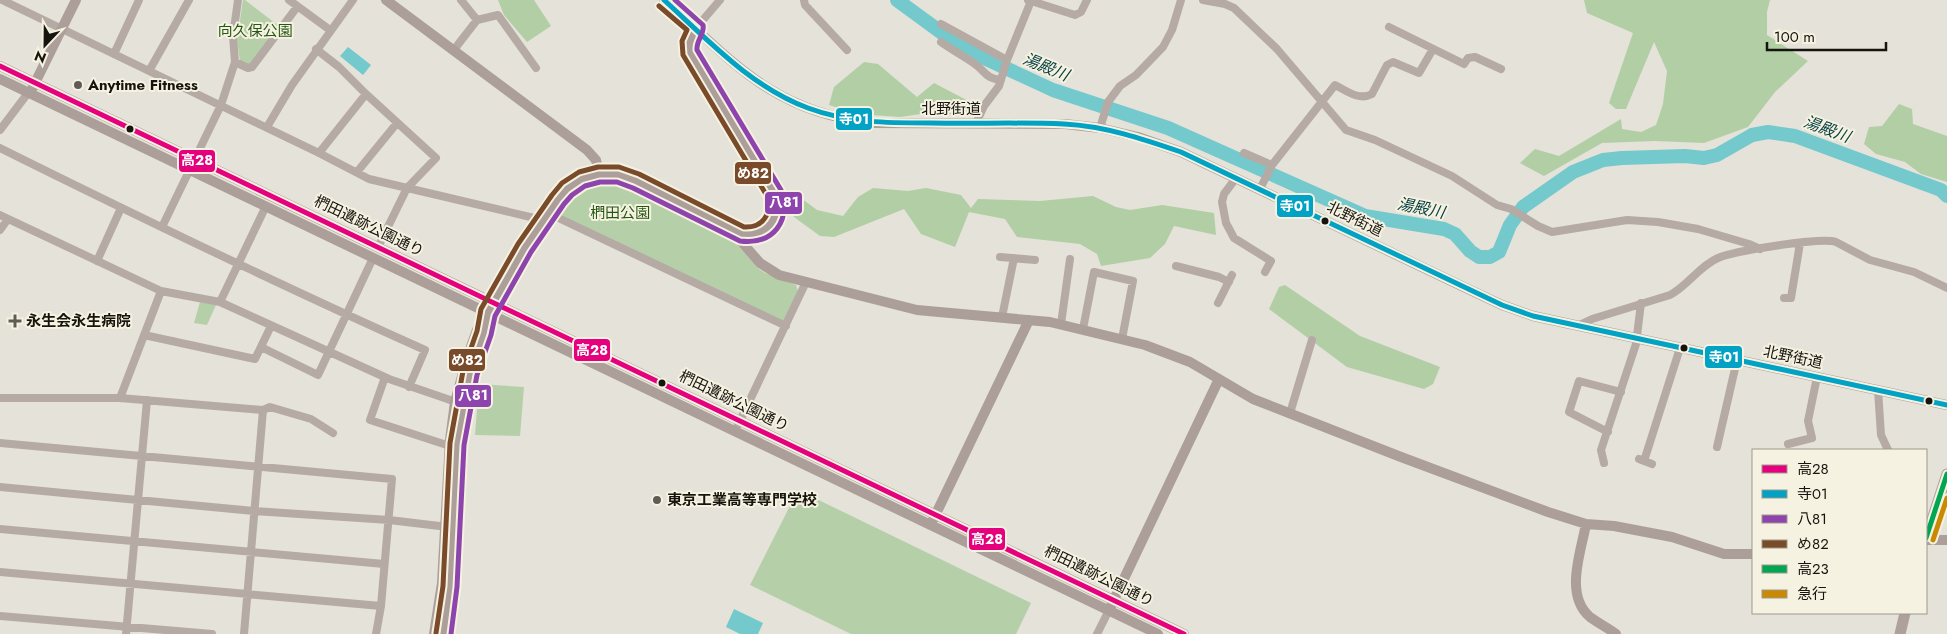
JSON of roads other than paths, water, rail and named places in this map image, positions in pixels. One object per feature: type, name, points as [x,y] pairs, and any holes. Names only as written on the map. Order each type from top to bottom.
[{"type":"main road","points":[[1927,536],[1947,474]]},
{"type":"main road","points":[[1900,634],[1905,614]]},
{"type":"street","points":[[2,0],[14,2],[62,29],[320,152],[369,179],[545,216],[786,326]]},
{"type":"street","points":[[0,130],[36,83],[76,0]]},
{"type":"street","points":[[114,54],[140,0]]},
{"type":"street","points":[[150,71],[189,0]]},
{"type":"street","points":[[162,227],[221,105],[235,62],[233,36],[238,0]]},
{"type":"street","points":[[289,0],[330,30]]},
{"type":"street","points":[[267,127],[292,85],[353,0]]},
{"type":"street","points":[[386,0],[587,150],[596,160],[599,174]]},
{"type":"street","points":[[460,0],[477,20]]},
{"type":"street","name":"北野街道","points":[[664,0],[752,79],[782,98],[818,112],[844,119],[873,123],[1048,123],[1100,128],[1150,141],[1181,152],[1485,298],[1533,316],[1947,405]]},
{"type":"street","points":[[443,634],[450,587],[449,527],[453,447],[459,404],[493,302],[545,216],[567,189],[582,179],[599,174],[614,173],[629,177],[731,230],[747,235],[764,232],[774,219],[777,202],[766,179],[690,52],[689,42],[696,28],[720,0]]},
{"type":"street","points":[[804,0],[805,5],[847,50]]},
{"type":"street","points":[[976,124],[984,106],[999,86],[1029,1],[1075,15],[1081,12],[1087,0]]},
{"type":"street","points":[[1100,128],[1108,102],[1120,86],[1136,75],[1163,48],[1172,30],[1181,0]]},
{"type":"street","points":[[1203,0],[1225,4],[1234,8],[1277,49],[1342,126],[1352,133],[1375,140],[1421,161],[1468,186],[1497,205],[1511,209],[1538,226],[1552,232],[1627,220],[1658,222],[1698,230],[1749,244],[1760,249]]},
{"type":"street","points":[[235,62],[248,68],[252,67],[298,7]]},
{"type":"street","points":[[453,51],[477,20],[498,15],[536,68]]},
{"type":"street","points":[[941,24],[1007,61]]},
{"type":"street","points":[[1389,27],[1464,64],[1468,58],[1475,57],[1500,69]]},
{"type":"street","points":[[942,42],[977,65],[983,73],[994,79],[1002,78]]},
{"type":"street","points":[[1260,189],[1271,166],[1335,85],[1360,98],[1372,94],[1387,65],[1393,62],[1419,73],[1433,49]]},
{"type":"street","points":[[316,50],[339,67],[436,158],[407,188],[378,247]]},
{"type":"street","name":"椚田遺跡公園通り","points":[[0,66],[1184,634]]},
{"type":"street","name":"椚田遺跡公園通り","points":[[0,79],[1158,634]]},
{"type":"street","points":[[320,152],[366,94]]},
{"type":"street","points":[[357,172],[397,123]]},
{"type":"street","points":[[0,148],[346,315],[426,350],[409,387]]},
{"type":"street","points":[[1244,153],[1271,166]]},
{"type":"street","points":[[1236,178],[1224,194],[1222,202],[1226,223],[1234,238],[1271,261],[1264,272]]},
{"type":"street","points":[[220,302],[266,206]]},
{"type":"street","points":[[97,261],[121,208]]},
{"type":"street","points":[[0,215],[161,291],[220,302],[385,377],[459,404]]},
{"type":"street","points":[[0,230],[8,219]]},
{"type":"street","points":[[731,230],[755,258],[766,268],[779,275],[917,310],[1061,324],[1145,345],[1190,362],[1250,397],[1447,475],[1586,524],[1614,526],[1660,534],[1694,543],[1724,554],[1752,554]]},
{"type":"street","points":[[1577,326],[1592,319],[1674,293],[1700,270],[1719,258],[1800,243],[1831,241],[1870,260],[1914,272],[1947,288]]},
{"type":"street","points":[[1784,298],[1791,298],[1800,243]]},
{"type":"street","points":[[1000,257],[1035,260]]},
{"type":"street","points":[[261,347],[318,375],[373,258]]},
{"type":"street","points":[[1002,317],[1014,258]]},
{"type":"street","points":[[1061,324],[1070,259]]},
{"type":"street","points":[[1176,266],[1230,278],[1218,303]]},
{"type":"street","points":[[1083,330],[1094,272],[1133,281],[1122,339]]},
{"type":"street","points":[[735,431],[806,282]]},
{"type":"street","points":[[120,398],[161,291]]},
{"type":"street","points":[[1604,463],[1601,450],[1637,339],[1641,303]]},
{"type":"street","points":[[931,525],[1029,320]]},
{"type":"street","points":[[144,334],[255,359],[271,326]]},
{"type":"street","points":[[1290,413],[1312,340]]},
{"type":"street","points":[[1645,461],[1680,348]]},
{"type":"street","points":[[1717,447],[1737,360]]},
{"type":"street","points":[[385,377],[370,420],[453,447]]},
{"type":"street","points":[[1788,444],[1812,438],[1808,421],[1817,378]]},
{"type":"street","points":[[1097,634],[1219,380]]},
{"type":"street","points":[[1608,432],[1569,412],[1579,381],[1621,392]]},
{"type":"street","points":[[1878,390],[1881,435],[1888,449]]},
{"type":"street","points":[[0,398],[120,398],[263,410],[270,407],[311,420],[333,433]]},
{"type":"street","points":[[126,630],[148,400]]},
{"type":"street","points":[[244,634],[263,410]]},
{"type":"street","points":[[0,443],[258,465],[392,479],[381,606],[376,634]]},
{"type":"street","points":[[0,487],[254,511],[389,520],[449,527]]},
{"type":"street","points":[[1586,524],[1576,578],[1579,602],[1589,616],[1616,634]]},
{"type":"street","points":[[434,634],[449,527]]},
{"type":"street","points":[[0,529],[384,564]]},
{"type":"street","points":[[1927,539],[1947,540]]},
{"type":"street","points":[[0,572],[381,606]]},
{"type":"street","points":[[0,616],[126,630],[212,634]]},
{"type":"water","points":[[348,47],[371,65],[363,75],[340,56]]},
{"type":"water","points":[[734,609],[763,623],[758,634],[740,634],[726,627]]},
{"type":"waterway","name":"湯殿川","points":[[897,0],[953,41],[986,59],[1053,90],[1168,128],[1365,216],[1444,229],[1455,234],[1470,251],[1479,257],[1490,257],[1499,252],[1510,225],[1523,207],[1573,172],[1603,160],[1685,156],[1704,158],[1717,155],[1752,135],[1768,132],[1795,136],[1941,190],[1947,196]]},
{"type":"place","name":"Anytime Fitness","points":[[78,85]]},
{"type":"place","name":"永生会永生病院","points":[[15,321]]},
{"type":"place","name":"東京工業高等専門学校","points":[[657,500]]},
{"type":"park label","name":"向久保公園","points":[[255,31]]},
{"type":"park label","name":"椚田公園","points":[[620,213]]}]
